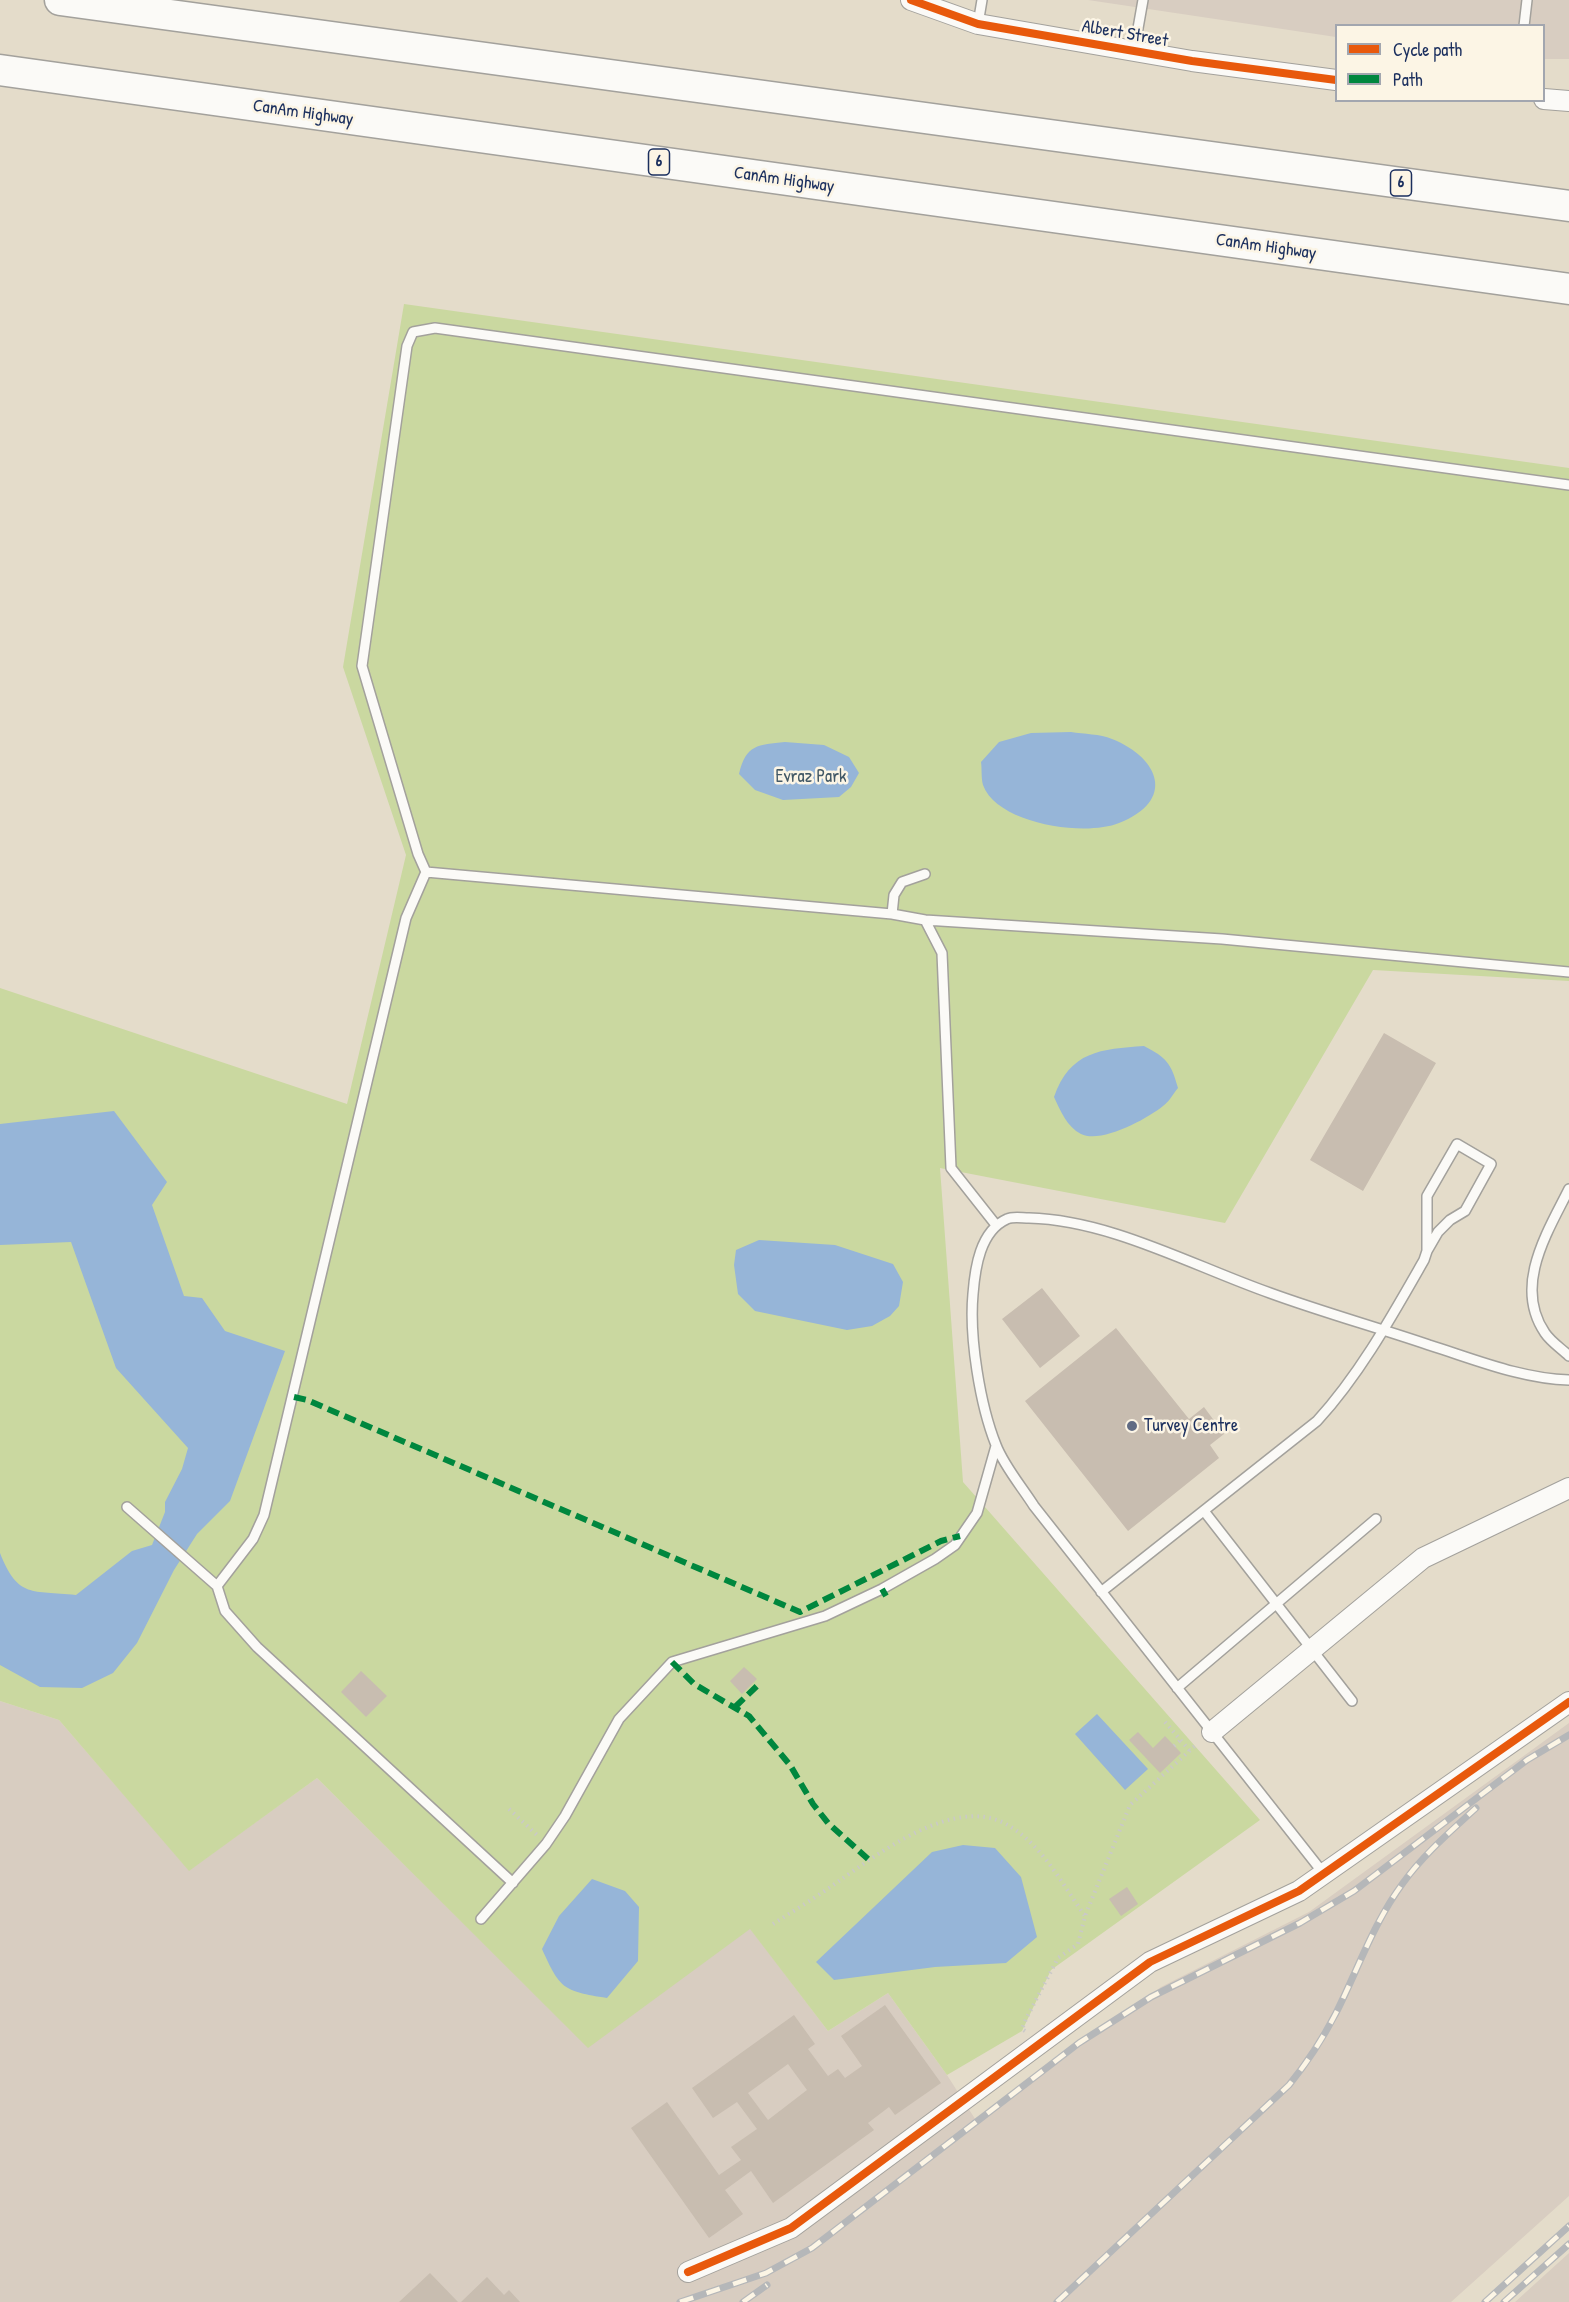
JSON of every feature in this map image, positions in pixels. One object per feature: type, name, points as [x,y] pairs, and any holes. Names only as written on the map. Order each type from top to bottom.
[{"type":"main road","name":"6","points":[[60,0],[1569,206]]},
{"type":"main road","name":"CanAm Highway","points":[[0,70],[1569,289]]},
{"type":"street","name":"Albert Street","points":[[912,0],[978,24],[1134,51],[1335,80]]},
{"type":"street","points":[[1545,99],[1569,101]]},
{"type":"street","points":[[1212,1732],[1423,1558],[1569,1488]]},
{"type":"street","points":[[688,2272],[791,2228],[1150,1962],[1299,1892],[1569,1702]]},
{"type":"lane","points":[[978,24],[982,0]]},
{"type":"lane","points":[[1134,51],[1143,0]]},
{"type":"lane","points":[[1524,24],[1527,0]]},
{"type":"lane","points":[[218,1586],[253,1539],[264,1515],[406,918],[426,872],[418,854],[362,666],[407,346],[413,332],[435,328],[1569,485]]},
{"type":"lane","points":[[426,872],[892,914],[925,920],[1222,939],[1569,972]]},
{"type":"lane","points":[[892,914],[894,895],[902,882],[926,874]]},
{"type":"lane","points":[[925,920],[942,953],[951,1168],[996,1225]]},
{"type":"lane","points":[[1101,1592],[1317,1422],[1335,1402],[1383,1330],[1438,1232],[1450,1220],[1465,1211],[1491,1164],[1457,1144],[1427,1196],[1427,1251]]},
{"type":"lane","points":[[1569,1189],[1543,1239],[1533,1269],[1531,1302],[1546,1333],[1569,1356]]},
{"type":"lane","points":[[1324,1874],[1034,1506],[996,1446],[974,1359],[973,1297],[976,1265],[986,1239],[996,1225],[1009,1217],[1053,1218],[1102,1230],[1270,1293],[1488,1364],[1554,1380],[1569,1380]]},
{"type":"lane","points":[[481,1919],[546,1844],[565,1816],[620,1719],[672,1662],[825,1616],[882,1589],[935,1559],[955,1545],[977,1513],[996,1446]]},
{"type":"lane","points":[[131,1510],[218,1586],[225,1611],[257,1647],[513,1883]]},
{"type":"lane","points":[[1204,1511],[1352,1701]]},
{"type":"lane","points":[[1177,1688],[1376,1520]]},
{"type":"path","points":[[1165,1722],[1190,1751]]},
{"type":"path","points":[[1038,2044],[1022,2029],[1058,1958],[1078,1944],[1085,1916],[1130,1805],[1212,1732]]},
{"type":"path","points":[[1174,1746],[1181,1740]]},
{"type":"path","points":[[509,1809],[546,1844]]},
{"type":"path","points":[[773,1924],[863,1863],[903,1839],[943,1822],[970,1816],[992,1818],[1004,1823],[1033,1844],[1085,1916]]},
{"type":"shaded area","points":[[1088,0],[1569,0],[1569,59],[1545,59],[1545,24],[1335,24],[1335,37]]},
{"type":"shaded area","points":[[0,1701],[59,1720],[189,1870],[317,1778],[588,2047],[750,1928],[828,2031],[888,1993],[947,2075],[977,2122],[1161,1987],[1309,1912],[1569,1723],[1569,2196],[1451,2302],[0,2302]]},
{"type":"shaded area","points":[[1569,2253],[1569,2302],[1515,2302]]},
{"type":"green space","name":"Evraz Park","points":[[404,304],[1569,468],[1569,981],[1373,970],[1225,1223],[940,1168],[963,1482],[1260,1820],[1051,1970],[1022,2031],[947,2075],[888,1993],[828,2031],[750,1929],[588,2048],[317,1778],[189,1871],[59,1720],[0,1701],[0,988],[347,1104],[406,855],[343,667]]},
{"type":"water","points":[[1071,732],[1112,739],[1141,757],[1150,768],[1155,780],[1154,792],[1149,803],[1137,814],[1119,823],[1085,828],[1044,824],[1023,818],[1005,809],[991,798],[983,785],[981,762],[999,742],[1031,733]]},
{"type":"water","points":[[785,742],[824,745],[849,757],[859,773],[851,787],[839,797],[783,800],[755,790],[739,774],[745,757],[750,751],[760,746]]},
{"type":"water","points":[[1144,1046],[1163,1058],[1173,1073],[1178,1088],[1169,1100],[1146,1117],[1112,1133],[1090,1136],[1076,1131],[1064,1118],[1054,1097],[1069,1070],[1078,1061],[1101,1051]]},
{"type":"water","points":[[114,1111],[167,1182],[152,1205],[184,1296],[202,1298],[225,1331],[285,1351],[230,1501],[197,1534],[174,1570],[137,1643],[113,1673],[82,1688],[40,1687],[0,1665],[0,1553],[13,1578],[20,1585],[37,1592],[76,1595],[132,1551],[152,1545],[165,1512],[165,1502],[182,1469],[188,1448],[116,1368],[71,1242],[0,1245],[0,1124]]},
{"type":"water","points":[[759,1240],[835,1245],[893,1264],[903,1282],[899,1306],[890,1316],[872,1326],[847,1330],[755,1311],[738,1294],[734,1265],[736,1250]]},
{"type":"water","points":[[1097,1714],[1148,1769],[1125,1790],[1075,1734]]},
{"type":"water","points":[[963,1845],[995,1848],[1021,1877],[1037,1937],[1006,1963],[935,1967],[834,1980],[816,1962],[932,1852]]},
{"type":"water","points":[[592,1879],[625,1891],[639,1907],[638,1961],[607,1998],[581,1993],[565,1986],[554,1973],[542,1949],[559,1916]]},
{"type":"building","points":[[1384,1033],[1436,1063],[1363,1191],[1310,1160]]},
{"type":"building","points":[[1042,1288],[1080,1336],[1040,1368],[1002,1319]]},
{"type":"building","name":"Turvey Centre","points":[[1116,1328],[1189,1419],[1204,1407],[1224,1434],[1210,1445],[1219,1458],[1128,1531],[1025,1401]]},
{"type":"building","points":[[744,1667],[757,1679],[742,1694],[730,1681]]},
{"type":"building","points":[[361,1671],[387,1696],[366,1717],[341,1692]]},
{"type":"building","points":[[1138,1732],[1153,1748],[1165,1736],[1181,1753],[1160,1773],[1129,1740]]},
{"type":"building","points":[[1127,1887],[1138,1904],[1121,1916],[1109,1899]]},
{"type":"building","points":[[885,2005],[941,2083],[895,2115],[889,2107],[868,2123],[874,2130],[773,2203],[751,2171],[725,2190],[743,2214],[709,2238],[631,2128],[667,2102],[719,2175],[741,2160],[731,2147],[757,2129],[737,2102],[713,2118],[692,2088],[794,2015],[815,2044],[808,2049],[828,2076],[838,2069],[845,2078],[862,2066],[841,2036]],"holes":[[[788,2064],[807,2090],[768,2120],[748,2093]]]},
{"type":"building","points":[[430,2273],[458,2302],[399,2302]]},
{"type":"building","points":[[487,2277],[504,2295],[509,2290],[520,2302],[461,2302]]},
{"type":"railway","points":[[680,2302],[766,2273],[812,2248],[1079,2043],[1151,1997],[1300,1923],[1354,1891],[1527,1760],[1569,1735]]},
{"type":"railway","points":[[1057,2302],[1289,2085],[1331,2022],[1383,1914],[1403,1883],[1419,1863],[1476,1808]]},
{"type":"railway","points":[[1485,2302],[1569,2226]]},
{"type":"railway","points":[[1504,2302],[1569,2244]]},
{"type":"railway","points":[[743,2302],[767,2285]]},
{"type":"marked path","points":[[294,1397],[307,1400],[800,1612],[941,1541],[960,1536]]},
{"type":"marked path","points":[[882,1589],[886,1596]]},
{"type":"marked path","points":[[672,1662],[694,1684],[749,1716],[790,1765],[813,1804],[828,1823],[868,1859]]},
{"type":"marked path","points":[[735,1707],[758,1685]]},
{"type":"cycle path","points":[[911,0],[978,24],[1192,61],[1335,80]]},
{"type":"cycle path","points":[[688,2272],[791,2228],[1150,1962],[1299,1891],[1569,1702]]},
{"type":"place","name":"Turvey Centre","points":[[1132,1426]]}]
